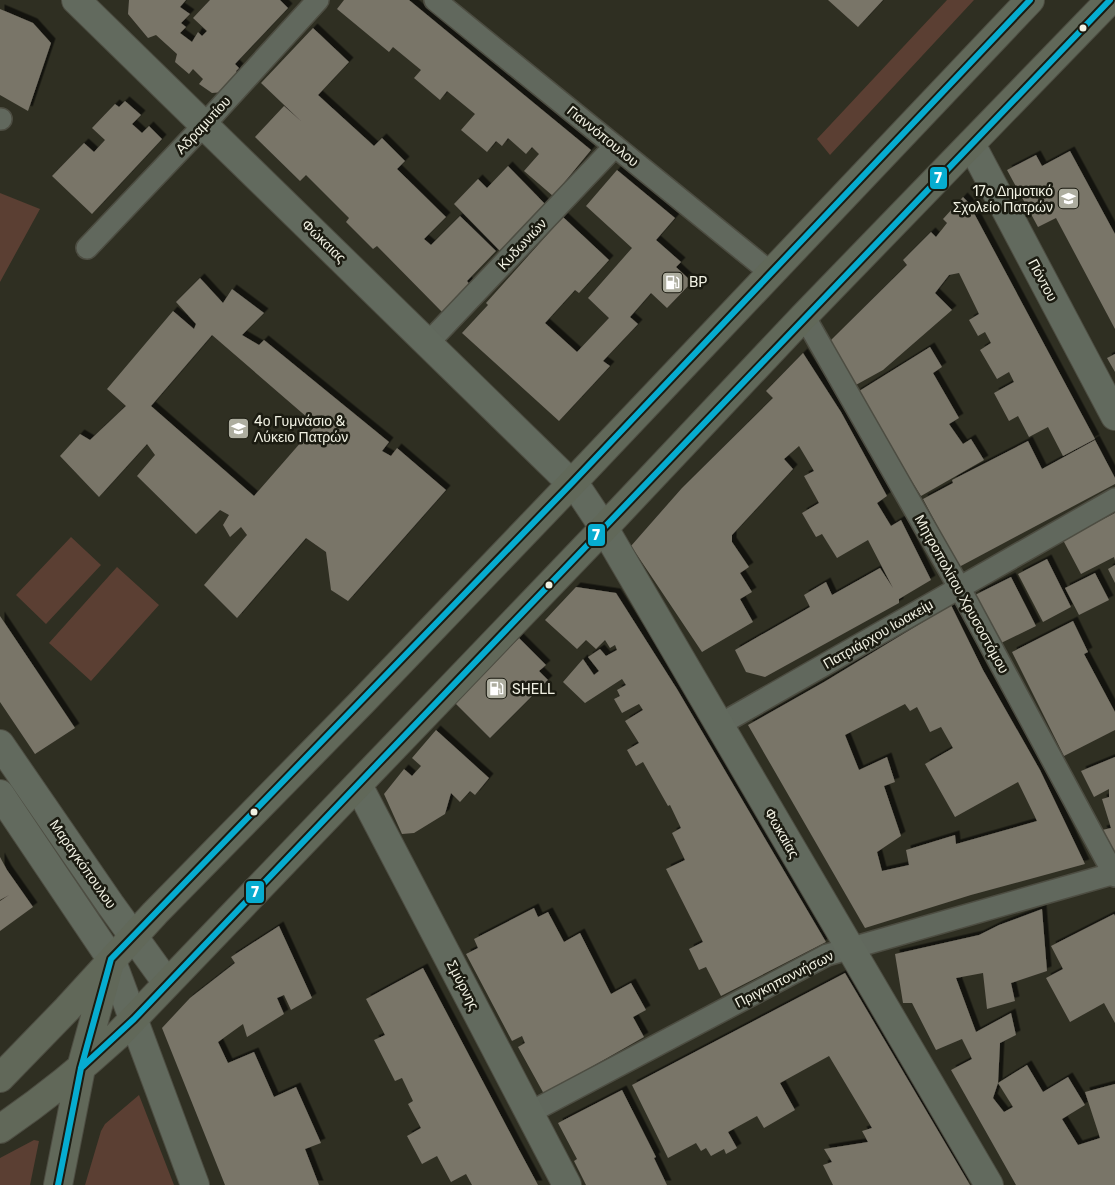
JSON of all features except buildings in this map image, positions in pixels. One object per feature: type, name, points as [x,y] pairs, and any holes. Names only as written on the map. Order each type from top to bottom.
[{"type":"main road","points":[[0,1078],[67,1009],[132,936],[572,483],[1030,0]]},
{"type":"main road","points":[[0,1129],[50,1094],[134,1019],[804,316],[1110,0]]},
{"type":"main road","points":[[58,1185],[81,1068],[111,960]]},
{"type":"street","name":"Αδραμυτίου","points":[[87,248],[204,125],[318,0]]},
{"type":"street","name":"Γιαννόπουλου","points":[[435,0],[771,273]]},
{"type":"street","name":"Φώκαιας","points":[[86,4],[204,125],[572,483]]},
{"type":"street","name":"Πόντου","points":[[971,144],[1115,416]]},
{"type":"street","name":"Κυδωνιών","points":[[428,343],[615,146]]},
{"type":"street","name":"Μητροπολίτου Χρυσοστόμου","points":[[804,316],[959,587],[1115,874]]},
{"type":"street","name":"Φωκαίας","points":[[572,483],[604,528],[989,1185]]},
{"type":"street","name":"Πατριάρχου Ιωακείμ","points":[[719,725],[1115,499]]},
{"type":"street","name":"Μαραγκόπουλου","points":[[0,744],[132,936],[167,983]]},
{"type":"street","name":"Σμύρνης","points":[[358,785],[567,1185]]},
{"type":"street","name":"Μαραγκόπουλου","points":[[0,794],[111,960],[196,1185]]},
{"type":"street","name":"Πριγκηποννήσων","points":[[529,1112],[827,955],[1115,874]]},
{"type":"shaded area","points":[[947,0],[974,0],[830,155],[817,139]]},
{"type":"shaded area","points":[[0,193],[40,209],[0,282]]},
{"type":"shaded area","points":[[71,537],[101,565],[46,624],[16,595]]},
{"type":"shaded area","points":[[117,567],[159,605],[91,681],[49,643]]},
{"type":"shaded area","points":[[139,1095],[174,1185],[85,1185],[101,1131],[105,1124]]},
{"type":"shaded area","points":[[34,1140],[39,1141],[30,1185],[0,1185],[0,1158]]},
{"type":"transit line","name":"7","points":[[58,1185],[81,1068],[111,959],[572,483],[1030,0]]},
{"type":"transit line","name":"7","points":[[81,1068],[134,1019],[743,381],[1110,0]]},
{"type":"place","name":"17ο Δημοτικό Σχολείο Πατρών","points":[[1069,199]]},
{"type":"place","name":"BP","points":[[673,282]]},
{"type":"place","name":"4ο Γυμνάσιο & Λύκειο Πατρών","points":[[238,429]]},
{"type":"place","name":"SHELL","points":[[496,689]]}]
